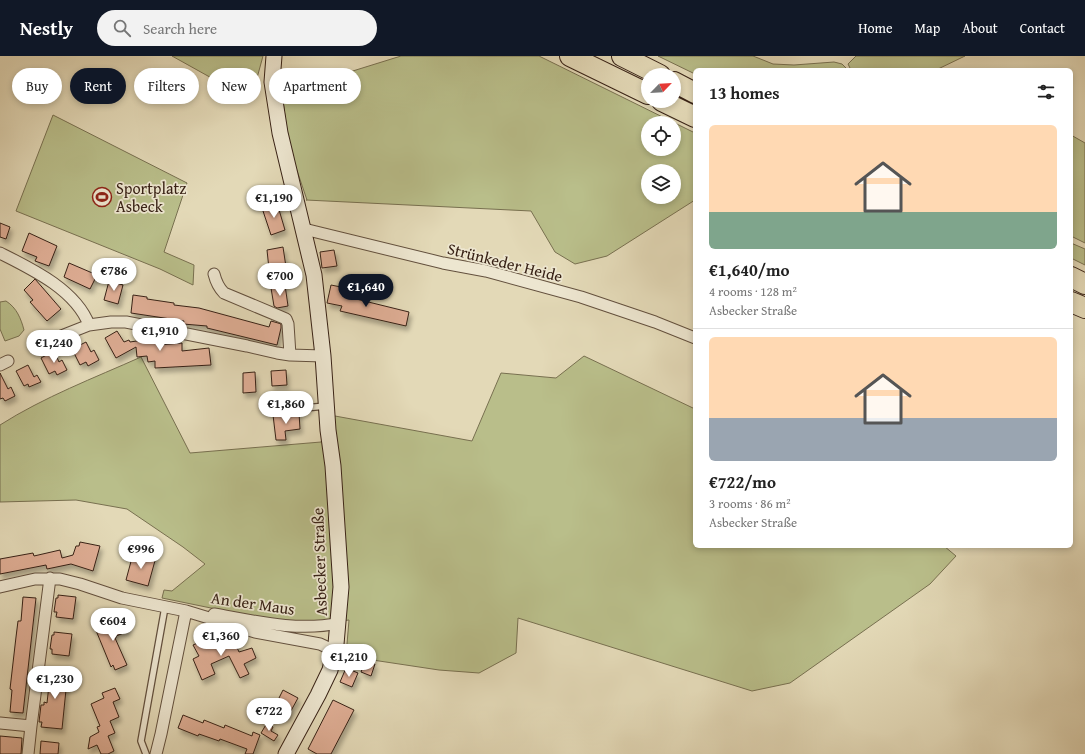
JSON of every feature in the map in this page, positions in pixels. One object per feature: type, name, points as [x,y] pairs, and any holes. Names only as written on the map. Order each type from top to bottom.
[{"type":"highway","points":[[570,56],[641,91]]},
{"type":"highway","points":[[622,56],[646,68]]},
{"type":"highway","points":[[681,86],[693,92]]},
{"type":"highway","points":[[676,108],[693,116]]},
{"type":"highway","points":[[1073,278],[1085,284]]},
{"type":"highway","points":[[1073,303],[1085,308]]},
{"type":"main road","name":"Asbecker Straße","points":[[274,56],[272,82],[280,133],[314,275],[333,466],[341,580],[339,623],[330,670],[286,754]]},
{"type":"street","name":"Strünkeder Heide","points":[[304,229],[443,263],[486,271],[582,296],[693,337]]},
{"type":"street","points":[[0,252],[44,276],[76,304],[87,318],[90,325]]},
{"type":"street","points":[[214,274],[216,282],[224,293],[286,319],[288,324],[290,356]]},
{"type":"street","points":[[46,342],[90,325],[111,322],[126,322],[290,356],[323,356]]},
{"type":"street","points":[[28,754],[50,578]]},
{"type":"street","name":"An der Maus","points":[[0,587],[35,579],[50,578],[80,584],[122,598],[186,611],[255,632],[320,644],[334,651]]},
{"type":"street","points":[[156,754],[186,611]]},
{"type":"street","name":"An der Maus","points":[[186,611],[212,613],[287,626],[328,626],[339,623]]},
{"type":"street","points":[[0,723],[31,726]]},
{"type":"lane","points":[[272,411],[326,406]]},
{"type":"lane","points":[[146,754],[141,741],[165,607]]},
{"type":"green space","points":[[172,56],[263,56],[260,68],[207,68],[207,75],[199,71],[199,68],[194,68]]},
{"type":"green space","points":[[401,56],[539,56],[641,106],[641,108],[644,108],[661,116],[641,116],[641,156],[681,156],[681,126],[693,132],[693,201],[607,256],[575,264],[555,252],[531,211],[307,200],[289,147],[283,104],[361,104],[361,68]]},
{"type":"green space","points":[[658,56],[753,56],[773,64],[794,65],[834,62],[842,64],[846,68],[693,68],[693,73]]},
{"type":"green space","points":[[856,56],[965,56],[940,68],[850,68],[848,64]]},
{"type":"green space","name":"Sportplatz Asbeck","points":[[53,115],[187,183],[164,252],[194,265],[193,285],[160,269],[16,211]]},
{"type":"green space","points":[[1073,136],[1085,143],[1085,243],[1073,237]]},
{"type":"green space","points":[[1073,244],[1085,249],[1085,265],[1073,259]]},
{"type":"green space","points":[[6,301],[16,310],[24,330],[19,336],[5,341],[0,329],[0,302]]},
{"type":"green space","points":[[584,356],[693,408],[693,548],[946,548],[956,556],[930,584],[790,683],[752,691],[518,618],[516,653],[479,673],[439,670],[346,656],[349,620],[306,625],[255,617],[162,598],[164,590],[172,591],[205,564],[183,547],[127,509],[76,500],[0,502],[0,425],[34,406],[87,380],[141,357],[190,453],[321,442],[335,416],[472,441],[501,373],[556,378]]},
{"type":"building","points":[[277,203],[285,230],[271,235],[262,208]]},
{"type":"building","points":[[0,223],[10,227],[6,239],[0,237]]},
{"type":"building","points":[[29,233],[57,246],[49,266],[35,261],[37,257],[22,251]]},
{"type":"building","points":[[283,247],[286,267],[269,269],[267,250]]},
{"type":"building","points":[[334,250],[337,266],[322,268],[320,252]]},
{"type":"building","points":[[69,263],[97,275],[90,289],[64,277]]},
{"type":"building","points":[[35,279],[61,309],[47,321],[30,302],[33,300],[24,290]]},
{"type":"building","points":[[109,281],[123,285],[118,304],[104,300]]},
{"type":"building","points":[[285,285],[288,306],[277,308],[274,306],[271,288]]},
{"type":"building","points":[[331,285],[346,288],[344,296],[409,312],[406,326],[340,311],[342,306],[327,303]]},
{"type":"building","points":[[133,295],[147,297],[147,299],[174,303],[174,305],[199,308],[269,327],[271,321],[281,324],[277,345],[207,328],[207,326],[183,324],[184,321],[131,313]]},
{"type":"building","points":[[117,331],[124,342],[129,340],[130,342],[156,338],[157,345],[182,343],[182,351],[209,348],[211,365],[155,368],[155,361],[148,362],[147,356],[137,357],[136,347],[116,358],[105,338]]},
{"type":"building","points":[[86,342],[91,352],[94,350],[99,360],[88,366],[86,362],[80,365],[72,349]]},
{"type":"building","points":[[54,351],[59,362],[62,360],[67,370],[57,375],[55,371],[49,374],[41,358]]},
{"type":"building","points":[[28,365],[34,377],[37,375],[41,382],[29,387],[28,384],[24,386],[16,371]]},
{"type":"building","points":[[286,370],[287,385],[272,386],[271,371]]},
{"type":"building","points":[[255,372],[256,392],[243,393],[243,373]]},
{"type":"building","points":[[0,373],[8,389],[11,387],[15,396],[5,401],[3,398],[0,399]]},
{"type":"building","points":[[299,413],[300,429],[285,431],[286,440],[276,440],[273,415]]},
{"type":"building","points":[[80,542],[100,546],[93,571],[71,564],[47,569],[46,565],[0,574],[0,559],[33,553],[34,556],[60,550],[62,558],[73,555],[76,546],[79,546]]},
{"type":"building","points":[[133,554],[148,558],[149,555],[156,557],[148,586],[126,580]]},
{"type":"building","points":[[58,595],[76,597],[73,619],[56,617],[57,612],[54,612],[56,598],[58,598]]},
{"type":"building","points":[[23,597],[36,598],[23,713],[10,712],[12,690],[10,689],[18,621],[21,621]]},
{"type":"building","points":[[123,618],[129,631],[116,636],[115,638],[127,665],[115,670],[113,665],[111,667],[95,628],[110,621],[112,624]]},
{"type":"building","points":[[54,632],[72,634],[69,656],[52,654],[52,649],[50,649],[52,635],[54,635]]},
{"type":"building","points":[[214,636],[219,648],[235,643],[239,652],[252,648],[256,658],[244,664],[249,674],[240,678],[229,656],[211,664],[215,674],[202,680],[193,659],[199,656],[193,645]]},
{"type":"building","points":[[365,662],[375,664],[371,676],[361,672]]},
{"type":"building","points":[[51,668],[68,670],[62,729],[41,727],[42,722],[39,722],[41,705],[44,705],[44,702],[47,703],[49,685],[47,684],[48,671],[50,671]]},
{"type":"building","points":[[346,668],[358,673],[352,687],[340,682]]},
{"type":"building","points":[[115,688],[120,699],[113,702],[119,717],[110,721],[115,733],[108,736],[114,751],[108,754],[101,754],[97,745],[88,749],[90,737],[99,732],[97,727],[100,726],[91,704],[104,698],[102,693]]},
{"type":"building","points":[[283,690],[298,698],[287,718],[273,710]]},
{"type":"building","points":[[333,700],[354,710],[331,754],[317,754],[308,749]]},
{"type":"building","points":[[183,715],[203,723],[204,720],[224,728],[225,725],[252,736],[253,732],[260,735],[253,754],[245,754],[247,749],[220,739],[219,741],[199,734],[198,736],[178,728]]},
{"type":"building","points":[[267,723],[273,727],[271,731],[278,735],[274,741],[261,733]]},
{"type":"building","points":[[0,736],[22,738],[21,754],[0,754]]},
{"type":"building","points":[[41,741],[59,743],[58,754],[40,754]]},
{"type":"place","name":"Sportplatz Asbeck","points":[[102,197]]}]
